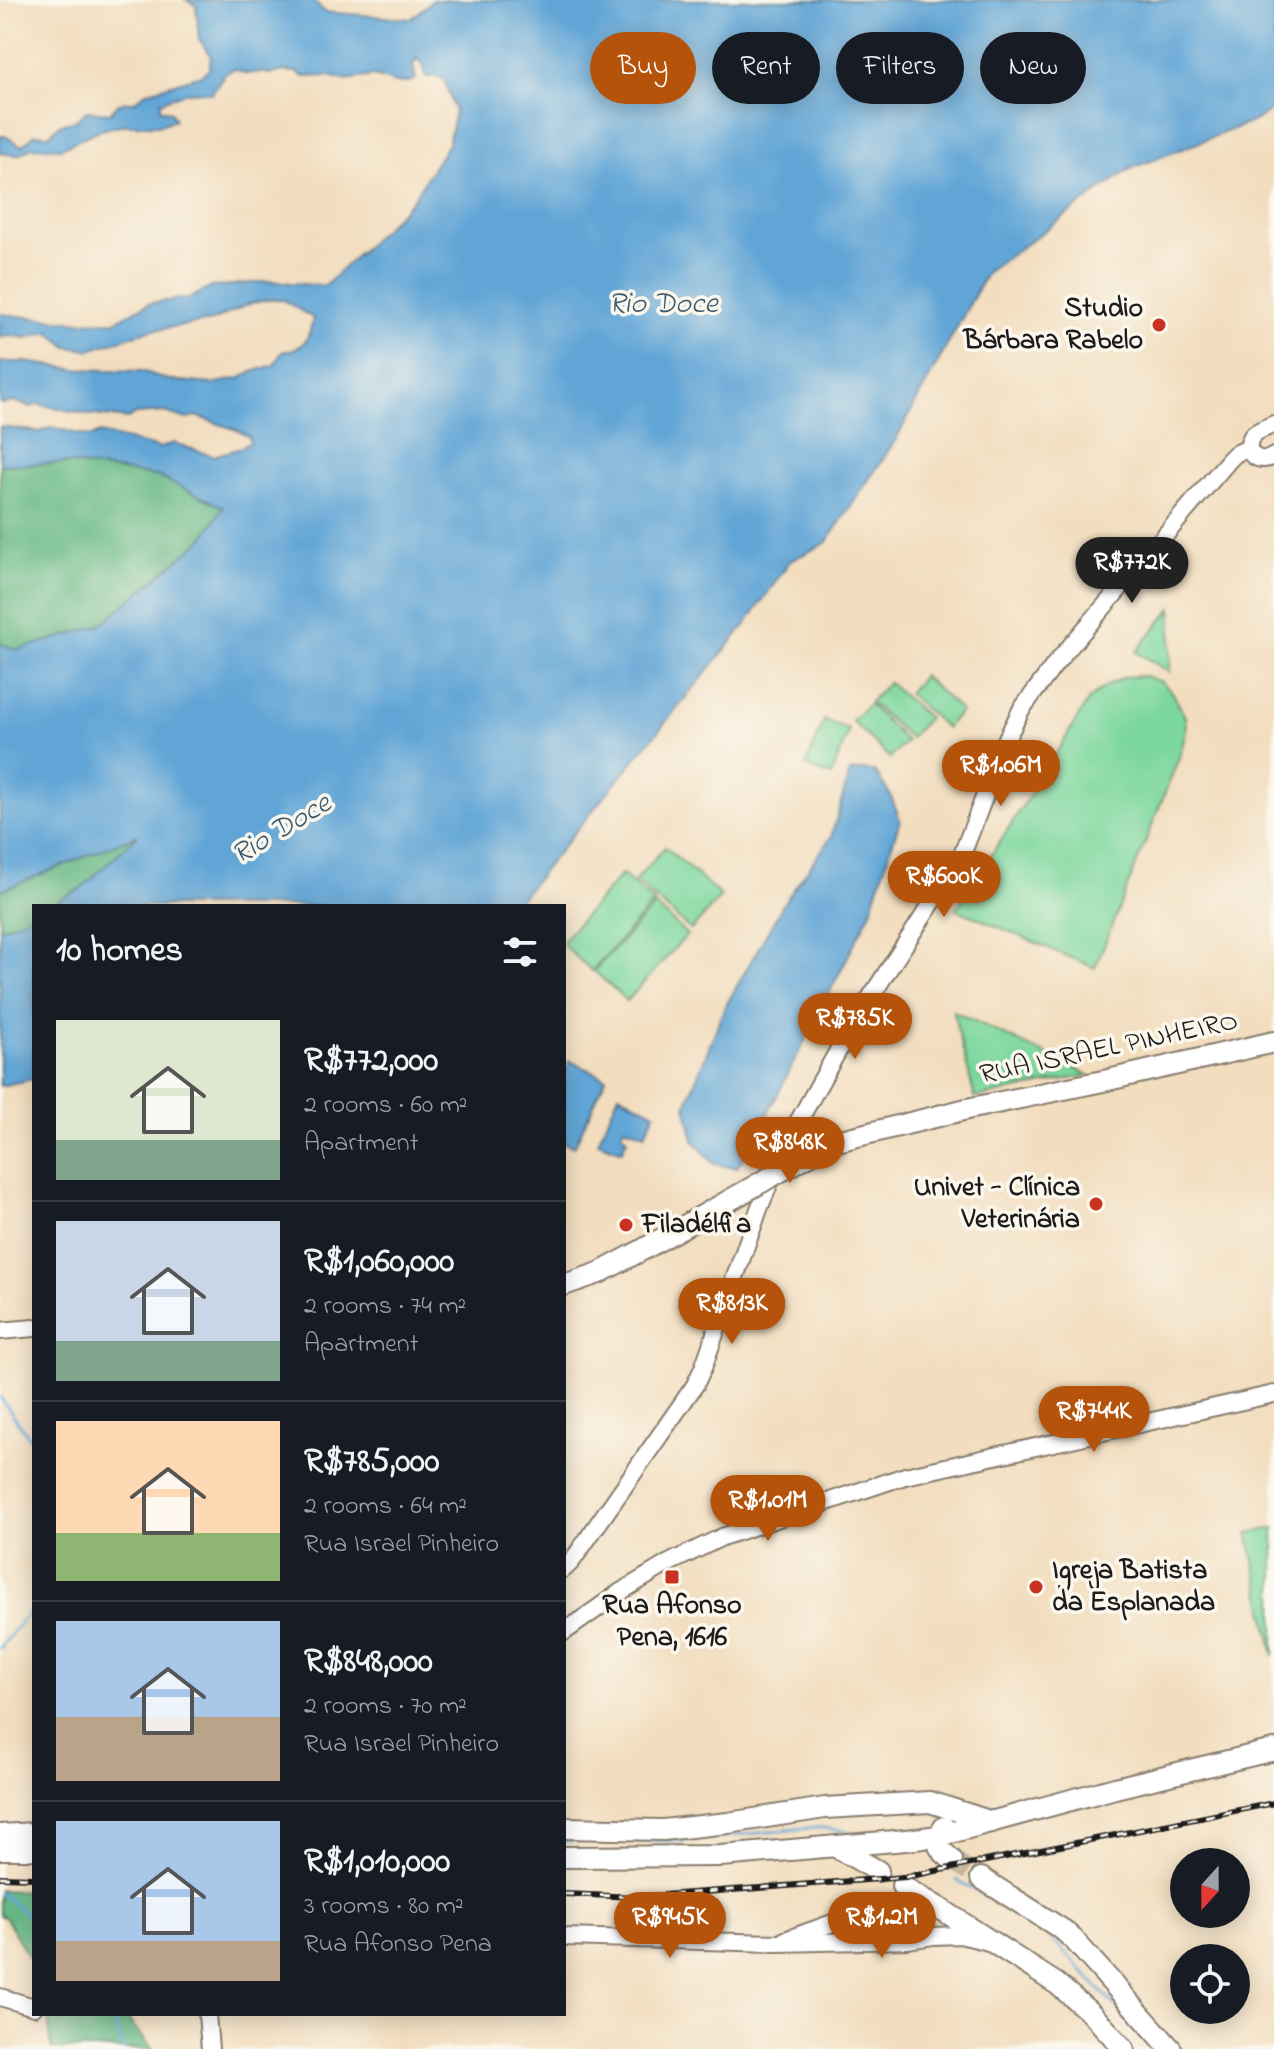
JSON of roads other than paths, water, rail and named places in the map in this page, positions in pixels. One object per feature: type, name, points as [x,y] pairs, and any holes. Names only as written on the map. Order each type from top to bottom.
[{"type":"main road","name":"RUA ISRAEL PINHEIRO","points":[[566,1284],[599,1273],[833,1142],[967,1109],[1274,1042]]},
{"type":"main road","points":[[566,1828],[664,1843],[721,1856],[906,1840],[939,1836],[1115,1788],[1274,1750]]},
{"type":"main road","points":[[566,1857],[664,1843],[728,1823],[825,1808],[930,1802],[992,1822]]},
{"type":"main road","points":[[930,1802],[936,1804],[944,1815],[945,1823],[939,1836],[940,1849],[952,1860]]},
{"type":"main road","points":[[901,1805],[895,1824],[906,1840]]},
{"type":"main road","points":[[0,1835],[32,1833]]},
{"type":"main road","points":[[836,1847],[878,1871]]},
{"type":"main road","points":[[0,1849],[32,1849]]},
{"type":"main road","points":[[981,1878],[1063,1930],[1171,2049]]},
{"type":"main road","points":[[909,1891],[1057,1984],[1092,2014],[1124,2049]]},
{"type":"street","points":[[1270,429],[1253,434],[1249,448],[1258,459],[1268,460],[1274,456]]},
{"type":"street","points":[[566,1567],[685,1400],[703,1368],[784,1147],[853,1024],[960,860],[1007,738],[1021,710],[1056,663],[1230,459],[1249,448]]},
{"type":"street","points":[[0,1331],[32,1328]]},
{"type":"street","points":[[566,1631],[667,1564],[736,1532],[905,1476],[1274,1394]]},
{"type":"street","points":[[777,1943],[841,1920],[893,1921],[912,1917],[917,1910],[909,1891]]},
{"type":"street","points":[[566,1937],[777,1943],[908,1940],[960,1935],[990,1942]]},
{"type":"street","points":[[0,1997],[32,2006]]},
{"type":"street","points":[[207,2016],[210,2049]]},
{"type":"water","name":"Rio Doce","points":[[186,0],[312,0],[325,12],[411,19],[433,0],[1274,0],[1274,109],[1254,121],[1130,169],[987,272],[895,441],[826,543],[790,561],[744,627],[516,904],[52,904],[82,888],[138,835],[0,891],[0,643],[17,650],[99,626],[203,539],[223,507],[157,476],[66,463],[0,465],[0,427],[41,432],[51,427],[91,437],[100,433],[160,448],[174,443],[213,456],[250,442],[249,437],[237,430],[196,416],[187,419],[164,412],[136,414],[128,419],[37,404],[32,407],[15,402],[0,404],[0,362],[142,371],[168,380],[212,384],[241,378],[274,365],[282,352],[305,342],[313,318],[283,300],[266,300],[249,304],[212,321],[147,331],[90,350],[68,347],[49,332],[26,338],[8,335],[0,338],[0,314],[79,322],[115,321],[150,303],[190,298],[212,287],[270,281],[325,286],[411,202],[448,144],[455,111],[444,80],[438,76],[426,77],[424,66],[417,58],[413,65],[416,79],[396,83],[374,76],[345,80],[328,76],[304,77],[297,72],[285,71],[247,74],[234,69],[225,73],[212,93],[186,93],[161,102],[160,108],[171,112],[175,120],[159,125],[120,125],[97,131],[61,148],[32,147],[18,155],[0,153],[0,136],[22,146],[35,134],[49,135],[59,125],[75,121],[87,111],[110,113],[120,103],[134,102],[146,92],[201,75],[209,69],[211,56],[199,39],[196,6]]},
{"type":"water","points":[[850,772],[875,772],[891,796],[900,820],[870,913],[737,1168],[714,1164],[694,1141],[686,1105],[724,1009],[785,901],[831,837]]},
{"type":"water","points":[[32,914],[32,1079],[0,1086],[0,928]]},
{"type":"water","points":[[570,1061],[606,1078],[574,1147],[566,1144],[566,1070]]},
{"type":"water","points":[[619,1094],[655,1113],[645,1134],[624,1127],[622,1133],[627,1139],[622,1151],[598,1142]]},
{"type":"waterway","points":[[0,1397],[32,1441]]},
{"type":"waterway","points":[[0,1648],[32,1608]]},
{"type":"waterway","points":[[566,1841],[679,1841],[817,1827],[851,1832]]},
{"type":"waterway","points":[[957,1880],[1044,1930],[1155,2049]]},
{"type":"waterway","points":[[0,1893],[32,1918]]},
{"type":"waterway","points":[[113,2016],[123,2049]]},
{"type":"tunnel","points":[[952,1860],[981,1878]]},
{"type":"railway","points":[[566,1894],[637,1897],[906,1877],[1274,1803]]},
{"type":"railway","points":[[0,1877],[32,1878]]},
{"type":"place","name":"Studio Bárbara Rabelo","points":[[1159,325]]},
{"type":"place","name":"Univet - Clínica Veterinária","points":[[1096,1204]]},
{"type":"place","name":"Filadélfia","points":[[626,1225]]},
{"type":"place","name":"Rua Afonso Pena, 1616","points":[[672,1577]]},
{"type":"place","name":"Igreja Batista da Esplanada","points":[[1036,1587]]}]
